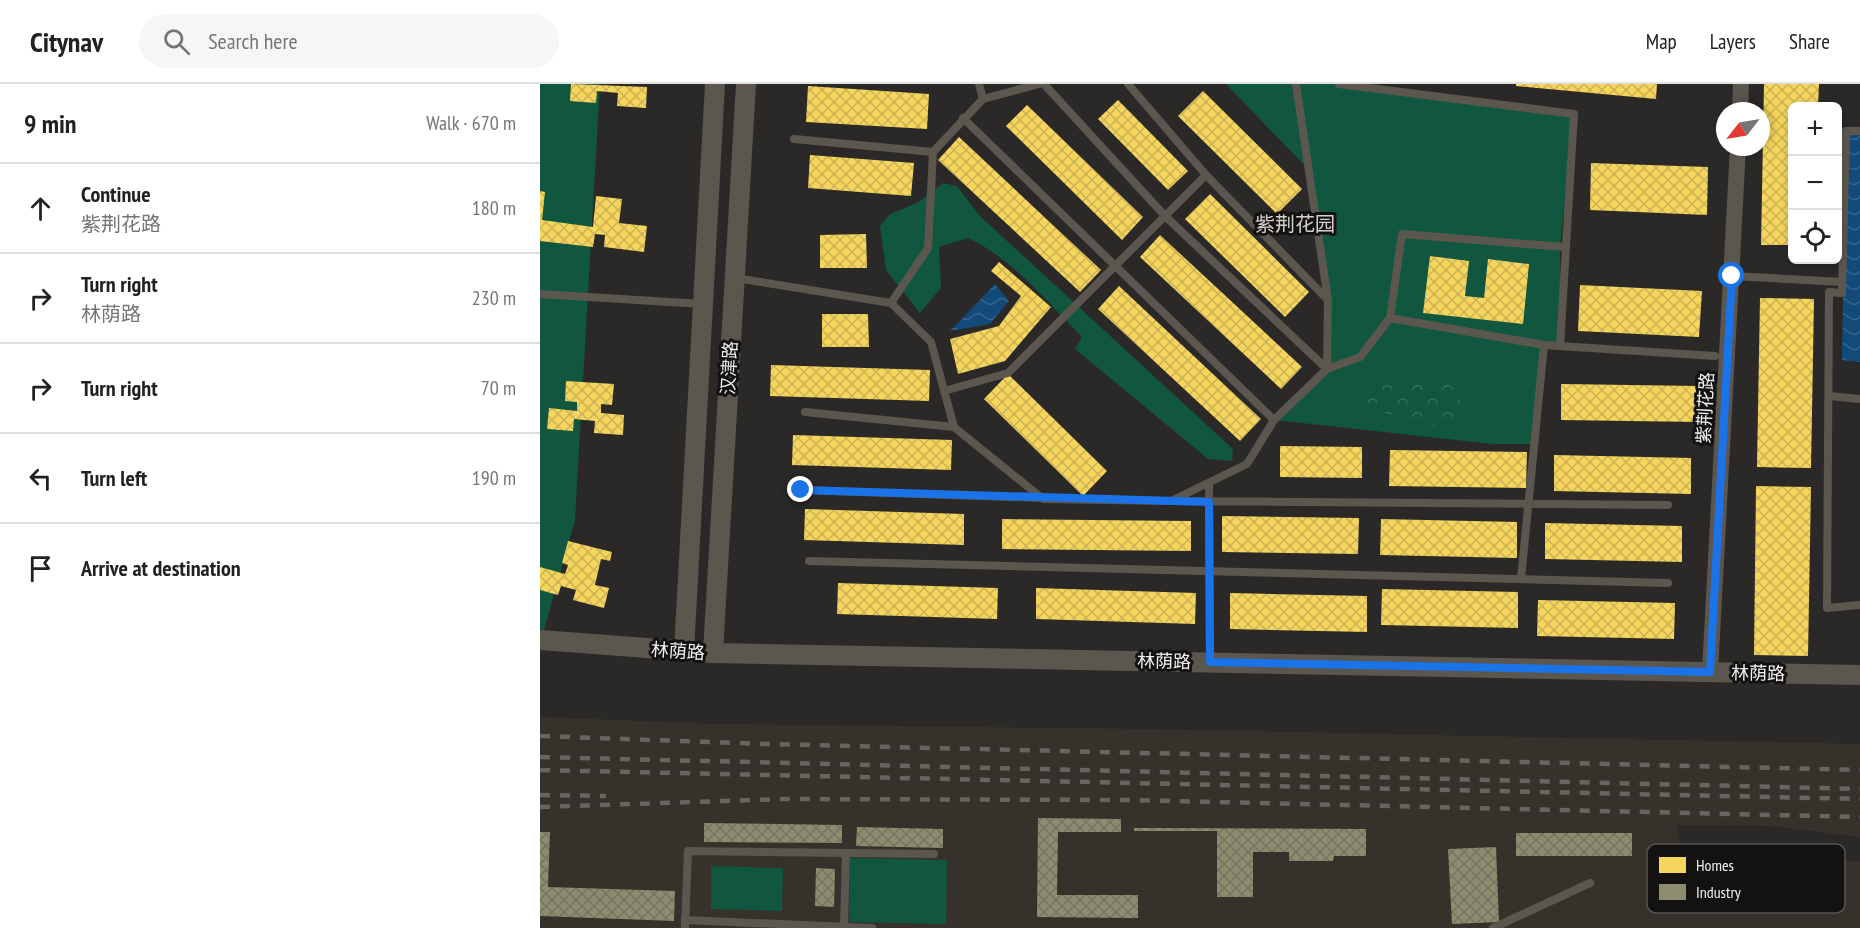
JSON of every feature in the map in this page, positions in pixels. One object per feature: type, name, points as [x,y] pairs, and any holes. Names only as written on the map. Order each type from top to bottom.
[{"type":"street","name":"汉津路","points":[[684,651],[715,84]]},
{"type":"street","name":"汉津路","points":[[713,653],[746,84]]},
{"type":"street","points":[[1740,102],[1741,84]]},
{"type":"street","name":"紫荆花路","points":[[1710,672],[1738,156]]},
{"type":"street","name":"林荫路","points":[[540,640],[713,653],[1860,675]]},
{"type":"lane","points":[[980,84],[983,99]]},
{"type":"lane","points":[[891,303],[928,248],[933,152],[983,99],[1039,84]]},
{"type":"lane","points":[[1044,84],[1165,216],[1327,369]]},
{"type":"lane","points":[[1128,84],[1206,175],[1328,300]]},
{"type":"lane","points":[[1296,84],[1328,300],[1327,369]]},
{"type":"lane","points":[[1339,84],[1574,114],[1560,346]]},
{"type":"lane","points":[[963,118],[1274,420]]},
{"type":"lane","points":[[1860,131],[1846,131],[1842,293],[1829,292],[1827,608],[1860,605]]},
{"type":"lane","points":[[794,139],[933,152]]},
{"type":"lane","points":[[944,391],[1008,373],[1206,175]]},
{"type":"lane","points":[[1171,501],[1247,464],[1274,420],[1327,369],[1360,357],[1390,318],[1402,234],[1565,247]]},
{"type":"lane","points":[[1732,276],[1842,282]]},
{"type":"lane","points":[[735,278],[891,303],[931,342],[954,427]]},
{"type":"lane","points":[[540,294],[703,304]]},
{"type":"lane","points":[[1390,318],[1544,345],[1715,356]]},
{"type":"lane","points":[[1521,579],[1544,345]]},
{"type":"lane","points":[[1829,396],[1860,399]]},
{"type":"lane","points":[[805,412],[954,427],[1043,498]]},
{"type":"lane","points":[[1209,483],[1210,662]]},
{"type":"lane","points":[[801,490],[1209,502],[1668,505]]},
{"type":"lane","points":[[809,561],[1668,583]]},
{"type":"lane","points":[[872,928],[685,924],[688,851],[934,854]]},
{"type":"lane","points":[[844,926],[846,853]]},
{"type":"lane","points":[[1493,928],[1590,883]]},
{"type":"shaded area","points":[[540,717],[718,724],[1148,729],[1860,744],[1860,837],[1775,826],[1677,825],[1680,844],[1647,844],[1647,913],[1845,913],[1845,861],[1860,861],[1860,928],[540,928]]},
{"type":"green space","points":[[540,84],[600,84],[575,520],[544,630],[540,629]]},
{"type":"green space","points":[[1226,84],[1339,84],[1574,114],[1560,246],[1560,346],[1545,345],[1534,444],[1493,444],[1274,420],[1327,369],[1328,300],[1309,170]]},
{"type":"green space","points":[[943,183],[957,186],[979,215],[1233,449],[1232,461],[1208,459],[1075,349],[1082,337],[1015,270],[985,247],[968,238],[939,247],[941,288],[920,313],[886,270],[880,226],[890,214],[919,202]]},
{"type":"green space","points":[[1389,377],[1451,383],[1470,418],[1448,430],[1366,408],[1368,395]]},
{"type":"green space","points":[[850,858],[947,860],[946,924],[849,922]]},
{"type":"green space","points":[[711,866],[783,868],[782,911],[711,909]]},
{"type":"water","points":[[1846,131],[1860,131],[1860,362],[1842,360]]},
{"type":"water","points":[[995,284],[1009,301],[990,324],[950,331]]},
{"type":"building: Homes","points":[[571,84],[647,87],[646,108],[617,106],[618,93],[597,91],[596,103],[570,101]]},
{"type":"building: Homes","points":[[1516,84],[1657,84],[1656,99],[1516,86]]},
{"type":"building: Homes","points":[[1764,84],[1819,84],[1818,102],[1788,102],[1788,245],[1761,245],[1763,156],[1770,156],[1770,102],[1764,102]]},
{"type":"building: Homes","points":[[808,86],[929,94],[927,129],[806,122]]},
{"type":"building: Homes","points":[[1203,91],[1302,189],[1277,214],[1178,116]]},
{"type":"building: Homes","points":[[1118,100],[1188,171],[1168,190],[1098,119]]},
{"type":"building: Homes","points":[[1027,105],[1143,217],[1122,240],[1006,126]]},
{"type":"building: Homes","points":[[959,137],[1101,270],[1080,292],[938,160]]},
{"type":"building: Homes","points":[[810,155],[914,163],[911,196],[808,188]]},
{"type":"building: Homes","points":[[1591,163],[1708,167],[1707,215],[1590,210]]},
{"type":"building: Homes","points":[[540,191],[545,192],[542,220],[593,227],[596,196],[622,199],[619,223],[647,226],[644,252],[604,247],[605,235],[595,234],[593,247],[540,241]]},
{"type":"building: Homes","points":[[1210,194],[1309,292],[1285,317],[1185,219]]},
{"type":"building: Homes","points":[[866,234],[867,268],[820,268],[820,235]]},
{"type":"building: Homes","points":[[1160,235],[1302,367],[1281,389],[1140,257]]},
{"type":"building: Homes","points":[[1430,256],[1469,261],[1465,296],[1484,298],[1488,259],[1529,264],[1523,324],[1423,313]]},
{"type":"building: Homes","points":[[999,262],[1051,307],[1005,361],[958,374],[950,339],[999,326],[1021,296],[991,271]]},
{"type":"building: Homes","points":[[1580,285],[1702,291],[1699,337],[1578,331]]},
{"type":"building: Homes","points":[[1119,286],[1261,419],[1240,441],[1098,309]]},
{"type":"building: Homes","points":[[1760,298],[1814,299],[1811,468],[1757,467]]},
{"type":"building: Homes","points":[[822,314],[868,314],[869,347],[822,347]]},
{"type":"building: Homes","points":[[771,365],[930,370],[929,401],[770,396]]},
{"type":"building: Homes","points":[[1008,374],[1107,471],[1083,496],[984,399]]},
{"type":"building: Homes","points":[[566,381],[614,384],[612,405],[601,404],[601,413],[624,415],[623,435],[594,433],[595,421],[574,419],[573,431],[547,429],[549,408],[577,411],[577,402],[565,401]]},
{"type":"building: Homes","points":[[1561,384],[1698,386],[1698,422],[1561,420]]},
{"type":"building: Homes","points":[[793,435],[952,440],[951,470],[792,465]]},
{"type":"building: Homes","points":[[1280,446],[1362,447],[1362,478],[1280,477]]},
{"type":"building: Homes","points":[[1390,450],[1527,452],[1526,488],[1389,486]]},
{"type":"building: Homes","points":[[1554,455],[1691,458],[1691,494],[1554,491]]},
{"type":"building: Homes","points":[[1756,486],[1811,487],[1808,656],[1754,655]]},
{"type":"building: Homes","points":[[805,509],[964,514],[964,545],[804,540]]},
{"type":"building: Homes","points":[[1222,516],[1359,518],[1358,554],[1222,552]]},
{"type":"building: Homes","points":[[1002,519],[1191,521],[1191,551],[1002,549]]},
{"type":"building: Homes","points":[[1381,519],[1517,522],[1517,558],[1380,555]]},
{"type":"building: Homes","points":[[1545,523],[1682,526],[1682,562],[1545,559]]},
{"type":"building: Homes","points":[[568,541],[612,552],[610,561],[601,559],[595,585],[609,588],[604,608],[573,600],[576,590],[561,586],[558,595],[540,590],[540,567],[565,574],[568,565],[562,563]]},
{"type":"building: Homes","points":[[838,583],[998,588],[997,619],[837,614]]},
{"type":"building: Homes","points":[[1036,588],[1196,593],[1195,624],[1036,619]]},
{"type":"building: Homes","points":[[1382,589],[1518,592],[1518,628],[1381,625]]},
{"type":"building: Homes","points":[[1230,593],[1367,596],[1367,632],[1230,629]]},
{"type":"building: Homes","points":[[1538,600],[1675,603],[1674,639],[1537,636]]},
{"type":"building: Industry","points":[[1038,818],[1121,819],[1121,832],[1058,832],[1057,895],[1138,895],[1138,918],[1037,917]]},
{"type":"building: Industry","points":[[704,823],[842,825],[842,843],[704,842]]},
{"type":"building: Industry","points":[[857,827],[943,829],[943,848],[856,846]]},
{"type":"building: Industry","points":[[1134,828],[1366,829],[1366,856],[1334,856],[1333,861],[1289,861],[1289,852],[1253,852],[1253,897],[1217,897],[1217,831],[1134,831]]},
{"type":"building: Industry","points":[[540,832],[550,832],[548,887],[675,891],[674,921],[540,916]]},
{"type":"building: Industry","points":[[1516,833],[1632,833],[1632,856],[1516,856]]},
{"type":"building: Industry","points":[[1496,847],[1499,922],[1452,924],[1448,849]]},
{"type":"building: Industry","points":[[816,868],[835,869],[834,907],[815,906]]},
{"type":"railway","points":[[540,736],[765,744],[1860,770]]},
{"type":"railway","points":[[540,757],[1860,789]]},
{"type":"railway","points":[[540,770],[1860,799]]},
{"type":"railway","points":[[540,795],[606,796]]},
{"type":"railway","points":[[540,807],[783,799],[1130,800],[1860,817]]},
{"type":"district","name":"紫荆花园","points":[[1295,224]]},
{"type":"route","points":[[801,490],[1209,502],[1210,662],[1710,672],[1732,276]]}]
